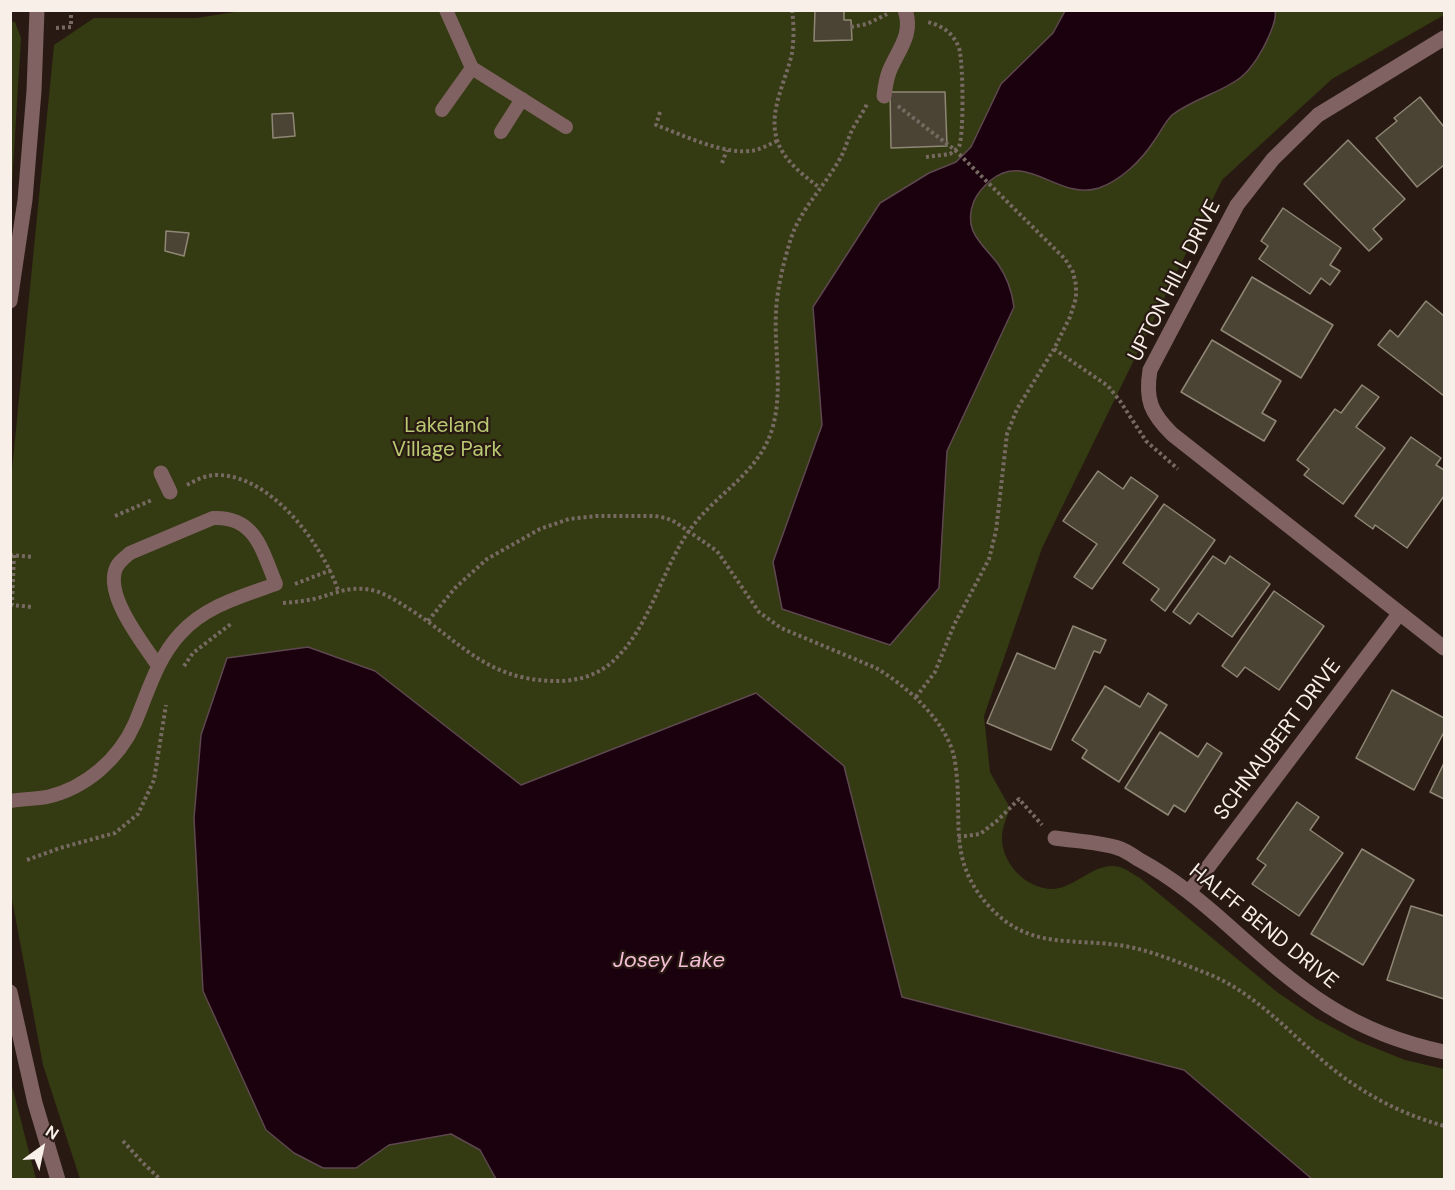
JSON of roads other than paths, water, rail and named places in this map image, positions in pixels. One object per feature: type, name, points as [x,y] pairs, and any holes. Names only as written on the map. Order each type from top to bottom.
[{"type":"street","points":[[10,301],[25,200],[34,91],[37,10]]},
{"type":"street","points":[[884,96],[887,75],[904,44],[907,16]]},
{"type":"street","name":"UPTON HILL DRIVE","points":[[1444,38],[1318,115],[1273,159],[1237,206],[1150,370],[1147,386],[1149,402],[1156,418],[1172,434],[1444,648]]},
{"type":"street","points":[[161,473],[170,492]]},
{"type":"street","name":"SCHNAUBERT DRIVE","points":[[1190,891],[1400,615]]},
{"type":"street","name":"HALFF BEND DRIVE","points":[[1055,838],[1119,848],[1190,891],[1271,964],[1324,1004],[1374,1031],[1420,1047],[1444,1052]]},
{"type":"street","points":[[10,993],[35,1103],[58,1179]]},
{"type":"lane","points":[[446,10],[472,68],[566,127]]},
{"type":"lane","points":[[442,110],[472,68]]},
{"type":"lane","points":[[501,132],[522,99]]},
{"type":"lane","points":[[10,801],[46,797],[69,790],[102,768],[119,749],[134,725],[158,666],[180,634],[200,616],[225,602],[276,584],[256,537],[248,527],[224,517],[213,518],[130,553],[120,561],[115,572],[115,589],[120,607],[158,666]]},
{"type":"water","points":[[1275,10],[1275,20],[1264,47],[1244,74],[1224,88],[1172,115],[1143,156],[1130,169],[1107,185],[1084,190],[1070,188],[1031,173],[1018,171],[1005,173],[991,180],[981,189],[971,211],[972,229],[1004,274],[1014,307],[947,451],[939,588],[890,645],[782,609],[773,562],[822,425],[813,307],[880,203],[929,173],[956,162],[971,147],[1001,84],[1053,33],[1065,11]]},
{"type":"water","name":"Josey Lake","points":[[308,647],[375,671],[521,785],[756,693],[844,766],[902,997],[1184,1070],[1312,1179],[496,1179],[480,1150],[451,1134],[389,1145],[356,1168],[323,1168],[294,1153],[266,1130],[203,991],[194,818],[201,735],[227,658]]},
{"type":"park label","name":"Lakeland Village Park","points":[[447,438]]}]
